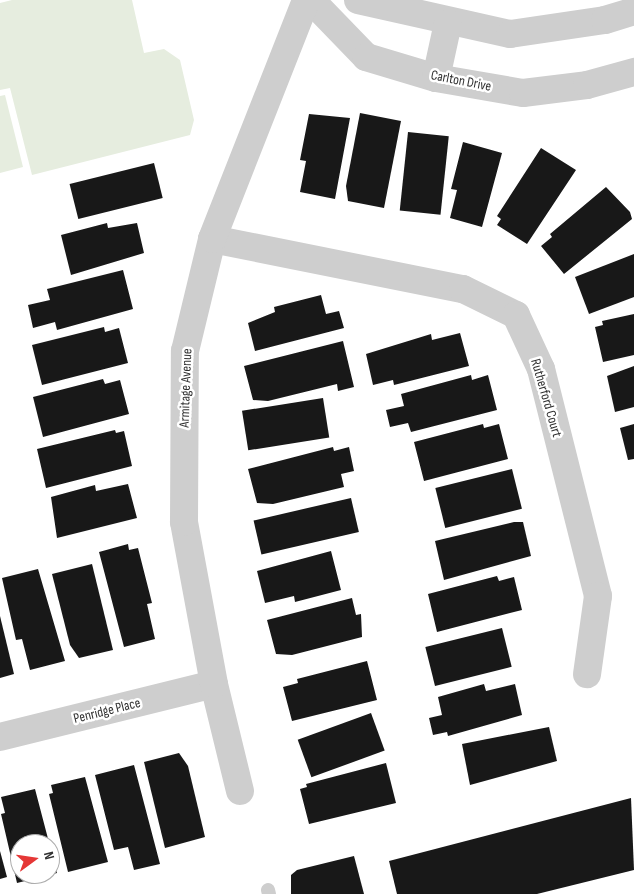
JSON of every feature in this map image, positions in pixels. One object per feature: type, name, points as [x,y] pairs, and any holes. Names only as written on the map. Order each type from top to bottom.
[{"type":"street","name":"Armitage Avenue","points":[[240,791],[214,684],[184,522],[185,351],[212,239],[306,0]]},
{"type":"street","name":"Carlton Drive","points":[[311,0],[366,57],[436,78],[523,93],[587,85],[634,72]]},
{"type":"street","points":[[358,0],[433,13],[510,34],[605,20],[634,11]]},
{"type":"street","points":[[433,13],[436,78]]},
{"type":"street","name":"Rutherford Court","points":[[212,239],[463,289],[516,315],[541,369],[598,596],[587,674]]},
{"type":"street","name":"Penridge Place","points":[[0,737],[214,684]]},
{"type":"shaded area","points":[[12,0],[132,0],[144,53],[164,49],[180,60],[194,120],[190,135],[32,175],[10,88],[0,90],[0,3]]},
{"type":"shaded area","points":[[5,95],[23,167],[0,173],[0,96]]},
{"type":"building","points":[[360,113],[401,121],[384,208],[348,201],[346,186]]},
{"type":"building","points":[[309,114],[350,118],[335,199],[300,192],[306,161],[300,160]]},
{"type":"building","points":[[408,132],[449,136],[441,215],[400,211]]},
{"type":"building","points":[[463,142],[502,153],[482,227],[450,218],[457,190],[451,189]]},
{"type":"building","points":[[541,148],[576,170],[527,244],[497,225],[501,219],[497,216]]},
{"type":"building","points":[[154,163],[163,198],[78,219],[70,184]]},
{"type":"building","points":[[606,187],[630,212],[632,219],[564,274],[541,246],[552,237],[550,234]]},
{"type":"building","points":[[107,223],[108,228],[137,223],[144,253],[71,275],[61,235]]},
{"type":"building","points":[[634,254],[634,297],[589,314],[575,277]]},
{"type":"building","points":[[123,270],[133,309],[57,330],[55,322],[33,328],[28,305],[50,300],[47,289]]},
{"type":"building","points":[[321,295],[326,314],[339,311],[344,328],[255,351],[248,323],[275,312],[274,307]]},
{"type":"building","points":[[634,314],[634,355],[603,362],[595,327],[603,325],[602,321]]},
{"type":"building","points":[[104,327],[105,332],[119,328],[128,363],[42,385],[32,345]]},
{"type":"building","points":[[460,333],[469,366],[394,385],[393,380],[373,385],[366,354],[431,334],[432,340]]},
{"type":"building","points":[[343,341],[354,387],[338,391],[337,384],[268,401],[253,400],[244,366]]},
{"type":"building","points":[[634,366],[634,407],[615,412],[607,376]]},
{"type":"building","points":[[471,375],[472,380],[488,375],[497,410],[411,432],[408,423],[390,427],[386,410],[404,406],[401,394]]},
{"type":"building","points":[[103,379],[105,384],[120,380],[129,414],[43,437],[33,397]]},
{"type":"building","points":[[323,398],[329,438],[248,450],[242,411]]},
{"type":"building","points":[[483,424],[484,428],[499,424],[508,459],[424,481],[414,442]]},
{"type":"building","points":[[634,424],[634,459],[628,460],[620,428]]},
{"type":"building","points":[[115,430],[116,433],[124,431],[132,466],[46,488],[37,449]]},
{"type":"building","points":[[333,447],[334,451],[349,447],[354,471],[341,474],[344,487],[273,504],[257,503],[248,469]]},
{"type":"building","points":[[512,469],[522,509],[445,528],[435,488]]},
{"type":"building","points":[[128,484],[137,518],[57,538],[51,497],[95,485],[96,491]]},
{"type":"building","points":[[351,498],[359,532],[261,555],[254,520]]},
{"type":"building","points":[[514,522],[523,522],[531,556],[444,580],[435,541]]},
{"type":"building","points":[[128,544],[129,550],[138,548],[152,603],[147,604],[155,639],[124,647],[99,552]]},
{"type":"building","points":[[331,551],[341,590],[295,602],[294,596],[265,603],[257,571]]},
{"type":"building","points":[[92,564],[113,650],[79,658],[70,645],[52,574]]},
{"type":"building","points":[[38,569],[65,661],[30,670],[22,639],[16,640],[2,578]]},
{"type":"building","points":[[497,576],[499,581],[514,577],[522,610],[437,632],[428,594]]},
{"type":"building","points":[[352,598],[356,615],[361,614],[362,637],[292,655],[276,654],[267,620]]},
{"type":"building","points":[[0,616],[14,674],[0,678]]},
{"type":"building","points":[[502,628],[512,667],[435,686],[425,647]]},
{"type":"building","points":[[367,661],[377,700],[292,721],[283,687],[298,683],[297,679]]},
{"type":"building","points":[[484,684],[486,691],[515,684],[522,715],[448,736],[447,732],[433,735],[429,718],[442,715],[438,697]]},
{"type":"building","points":[[371,713],[385,751],[311,777],[298,740]]},
{"type":"building","points":[[549,727],[557,761],[470,785],[462,744]]},
{"type":"building","points":[[179,753],[188,766],[205,837],[165,848],[144,762]]},
{"type":"building","points":[[386,763],[396,803],[309,824],[300,789],[307,787],[306,784]]},
{"type":"building","points":[[134,765],[160,864],[134,870],[128,847],[114,850],[95,775]]},
{"type":"building","points":[[85,777],[108,862],[68,872],[49,794],[53,793],[51,785]]},
{"type":"building","points":[[35,789],[46,834],[10,834],[10,853],[1,814],[5,813],[1,797]]},
{"type":"building","points":[[631,798],[634,870],[537,894],[397,894],[389,861]]},
{"type":"building","points":[[0,851],[7,877],[0,879]]},
{"type":"building","points":[[354,856],[364,894],[291,894],[291,875],[297,870]]}]
